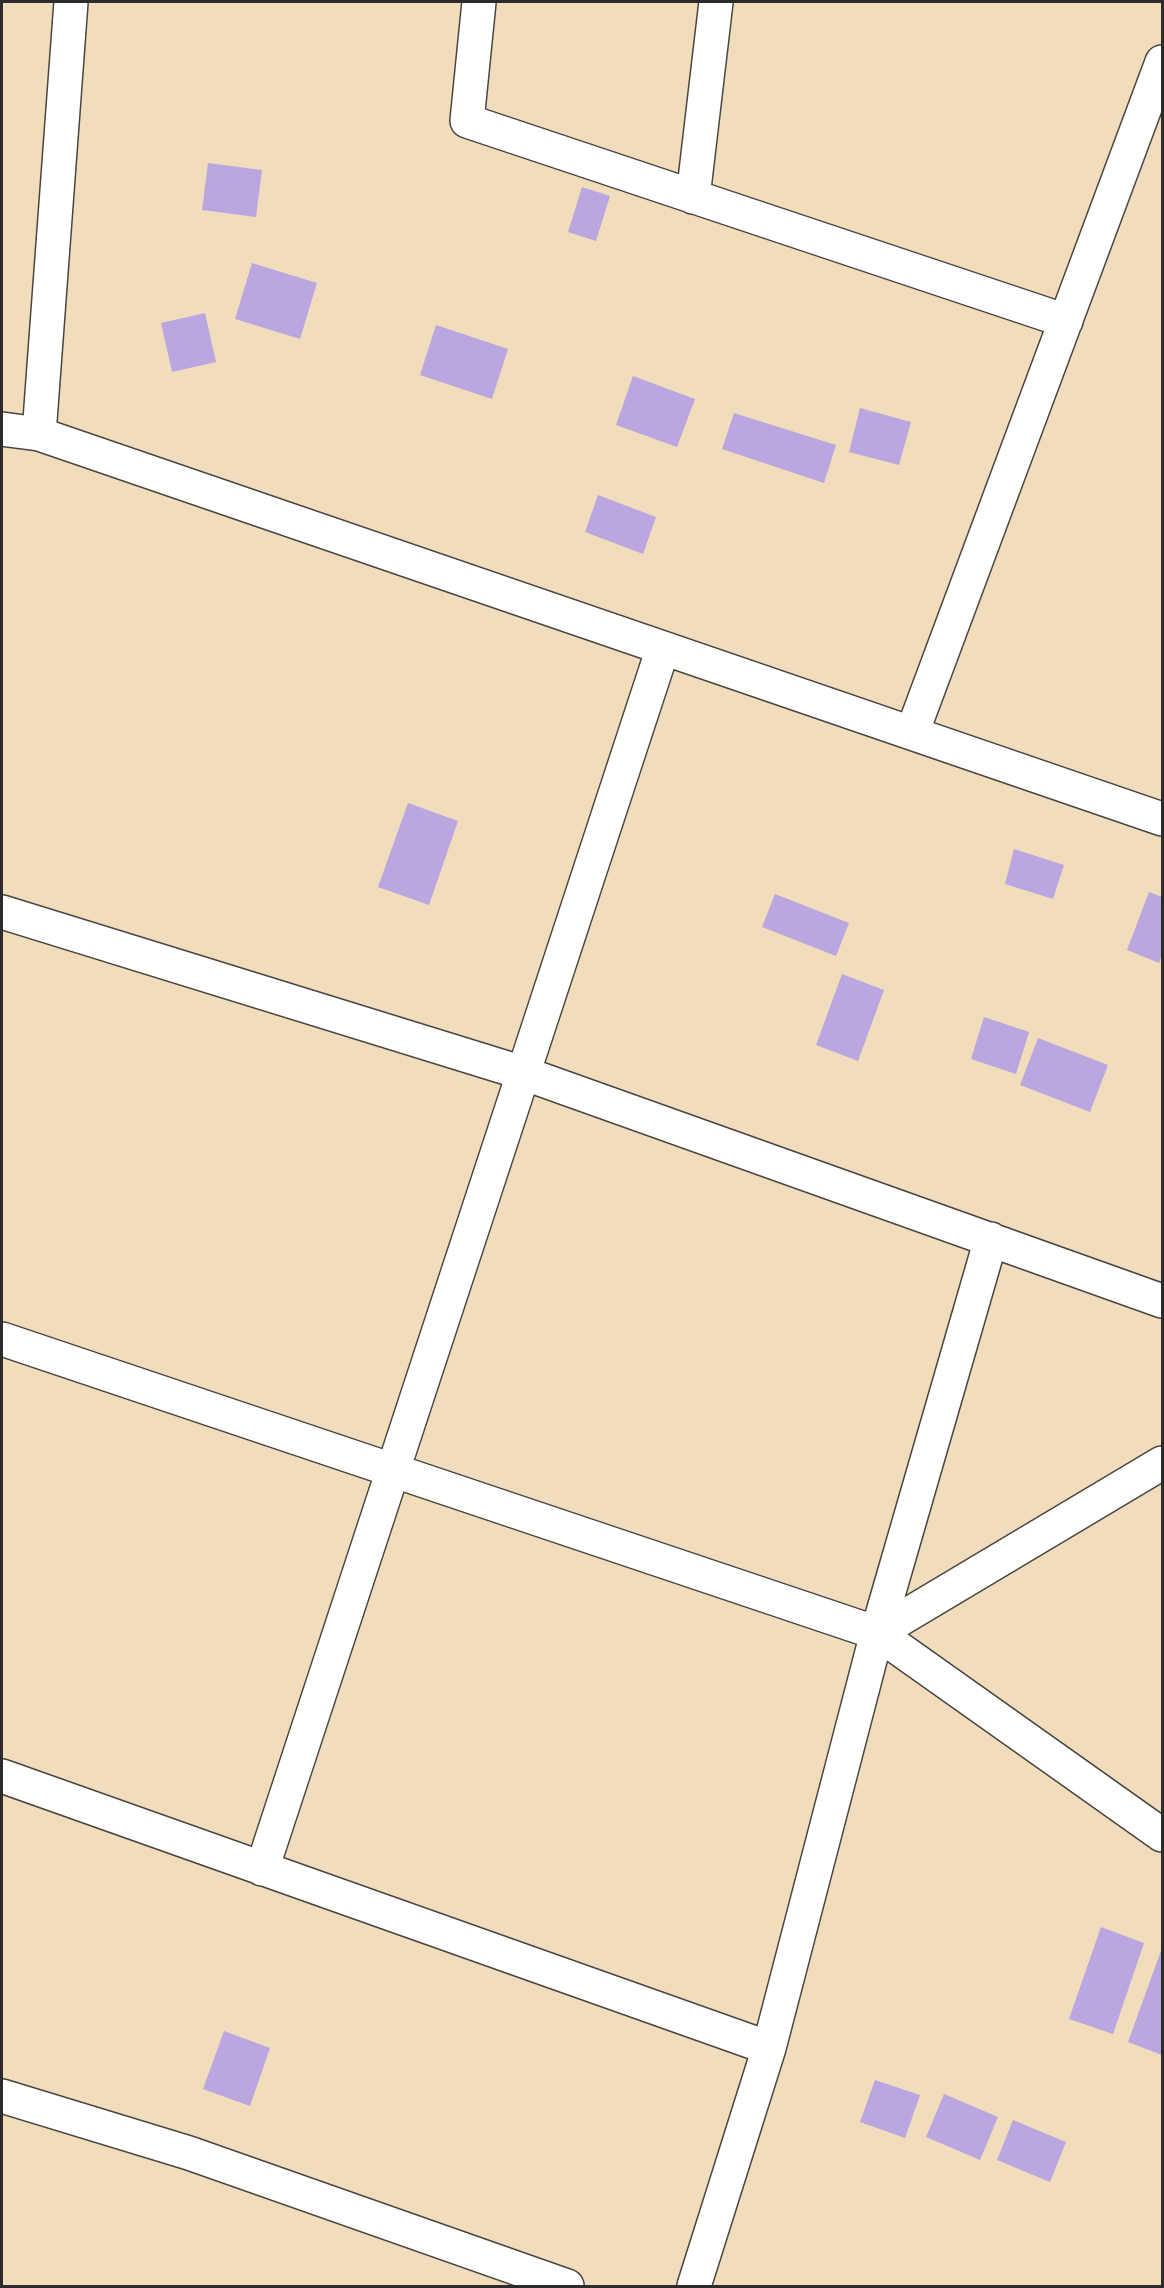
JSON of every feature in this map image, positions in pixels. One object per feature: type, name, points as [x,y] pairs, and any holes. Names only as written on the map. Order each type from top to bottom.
[{"type":"street","points":[[39,434],[71,2]]},
{"type":"street","points":[[479,2],[467,121],[1066,321]]},
{"type":"street","points":[[693,197],[716,2]]},
{"type":"street","points":[[912,733],[1162,62]]},
{"type":"street","points":[[2,429],[39,434],[1162,819]]},
{"type":"street","points":[[262,1869],[663,648]]},
{"type":"street","points":[[2,912],[524,1073],[1162,1300]]},
{"type":"street","points":[[694,2286],[769,2048],[877,1633],[991,1239]]},
{"type":"street","points":[[2,1339],[877,1633],[1161,1833]]},
{"type":"street","points":[[877,1633],[1162,1463]]},
{"type":"street","points":[[2,1776],[769,2048]]},
{"type":"street","points":[[2,2096],[189,2153],[567,2286]]},
{"type":"building","points":[[208,163],[262,170],[256,217],[202,210]]},
{"type":"building","points":[[582,187],[610,196],[596,241],[568,232]]},
{"type":"building","points":[[252,263],[317,283],[300,339],[235,319]]},
{"type":"building","points":[[205,313],[216,362],[172,372],[161,323]]},
{"type":"building","points":[[436,325],[508,349],[492,399],[420,375]]},
{"type":"building","points":[[633,376],[695,399],[677,447],[616,425]]},
{"type":"building","points":[[860,408],[911,422],[899,465],[849,452]]},
{"type":"building","points":[[734,413],[836,445],[824,483],[722,449]]},
{"type":"building","points":[[598,495],[656,517],[643,554],[585,532]]},
{"type":"building","points":[[408,803],[458,821],[429,905],[378,887]]},
{"type":"building","points":[[1014,849],[1064,865],[1053,899],[1005,884]]},
{"type":"building","points":[[1149,892],[1162,897],[1162,954],[1159,963],[1127,950]]},
{"type":"building","points":[[775,894],[849,923],[836,956],[762,927]]},
{"type":"building","points":[[842,974],[884,990],[858,1061],[816,1045]]},
{"type":"building","points":[[984,1017],[1029,1032],[1016,1074],[971,1059]]},
{"type":"building","points":[[1038,1038],[1108,1065],[1090,1112],[1020,1085]]},
{"type":"building","points":[[1101,1927],[1144,1943],[1113,2034],[1069,2019]]},
{"type":"building","points":[[1162,1948],[1162,2055],[1128,2042]]},
{"type":"building","points":[[224,2031],[270,2048],[250,2106],[203,2089]]},
{"type":"building","points":[[875,2080],[920,2095],[905,2138],[860,2122]]},
{"type":"building","points":[[944,2094],[998,2117],[980,2160],[926,2137]]},
{"type":"building","points":[[1013,2120],[1066,2142],[1050,2182],[997,2160]]}]
